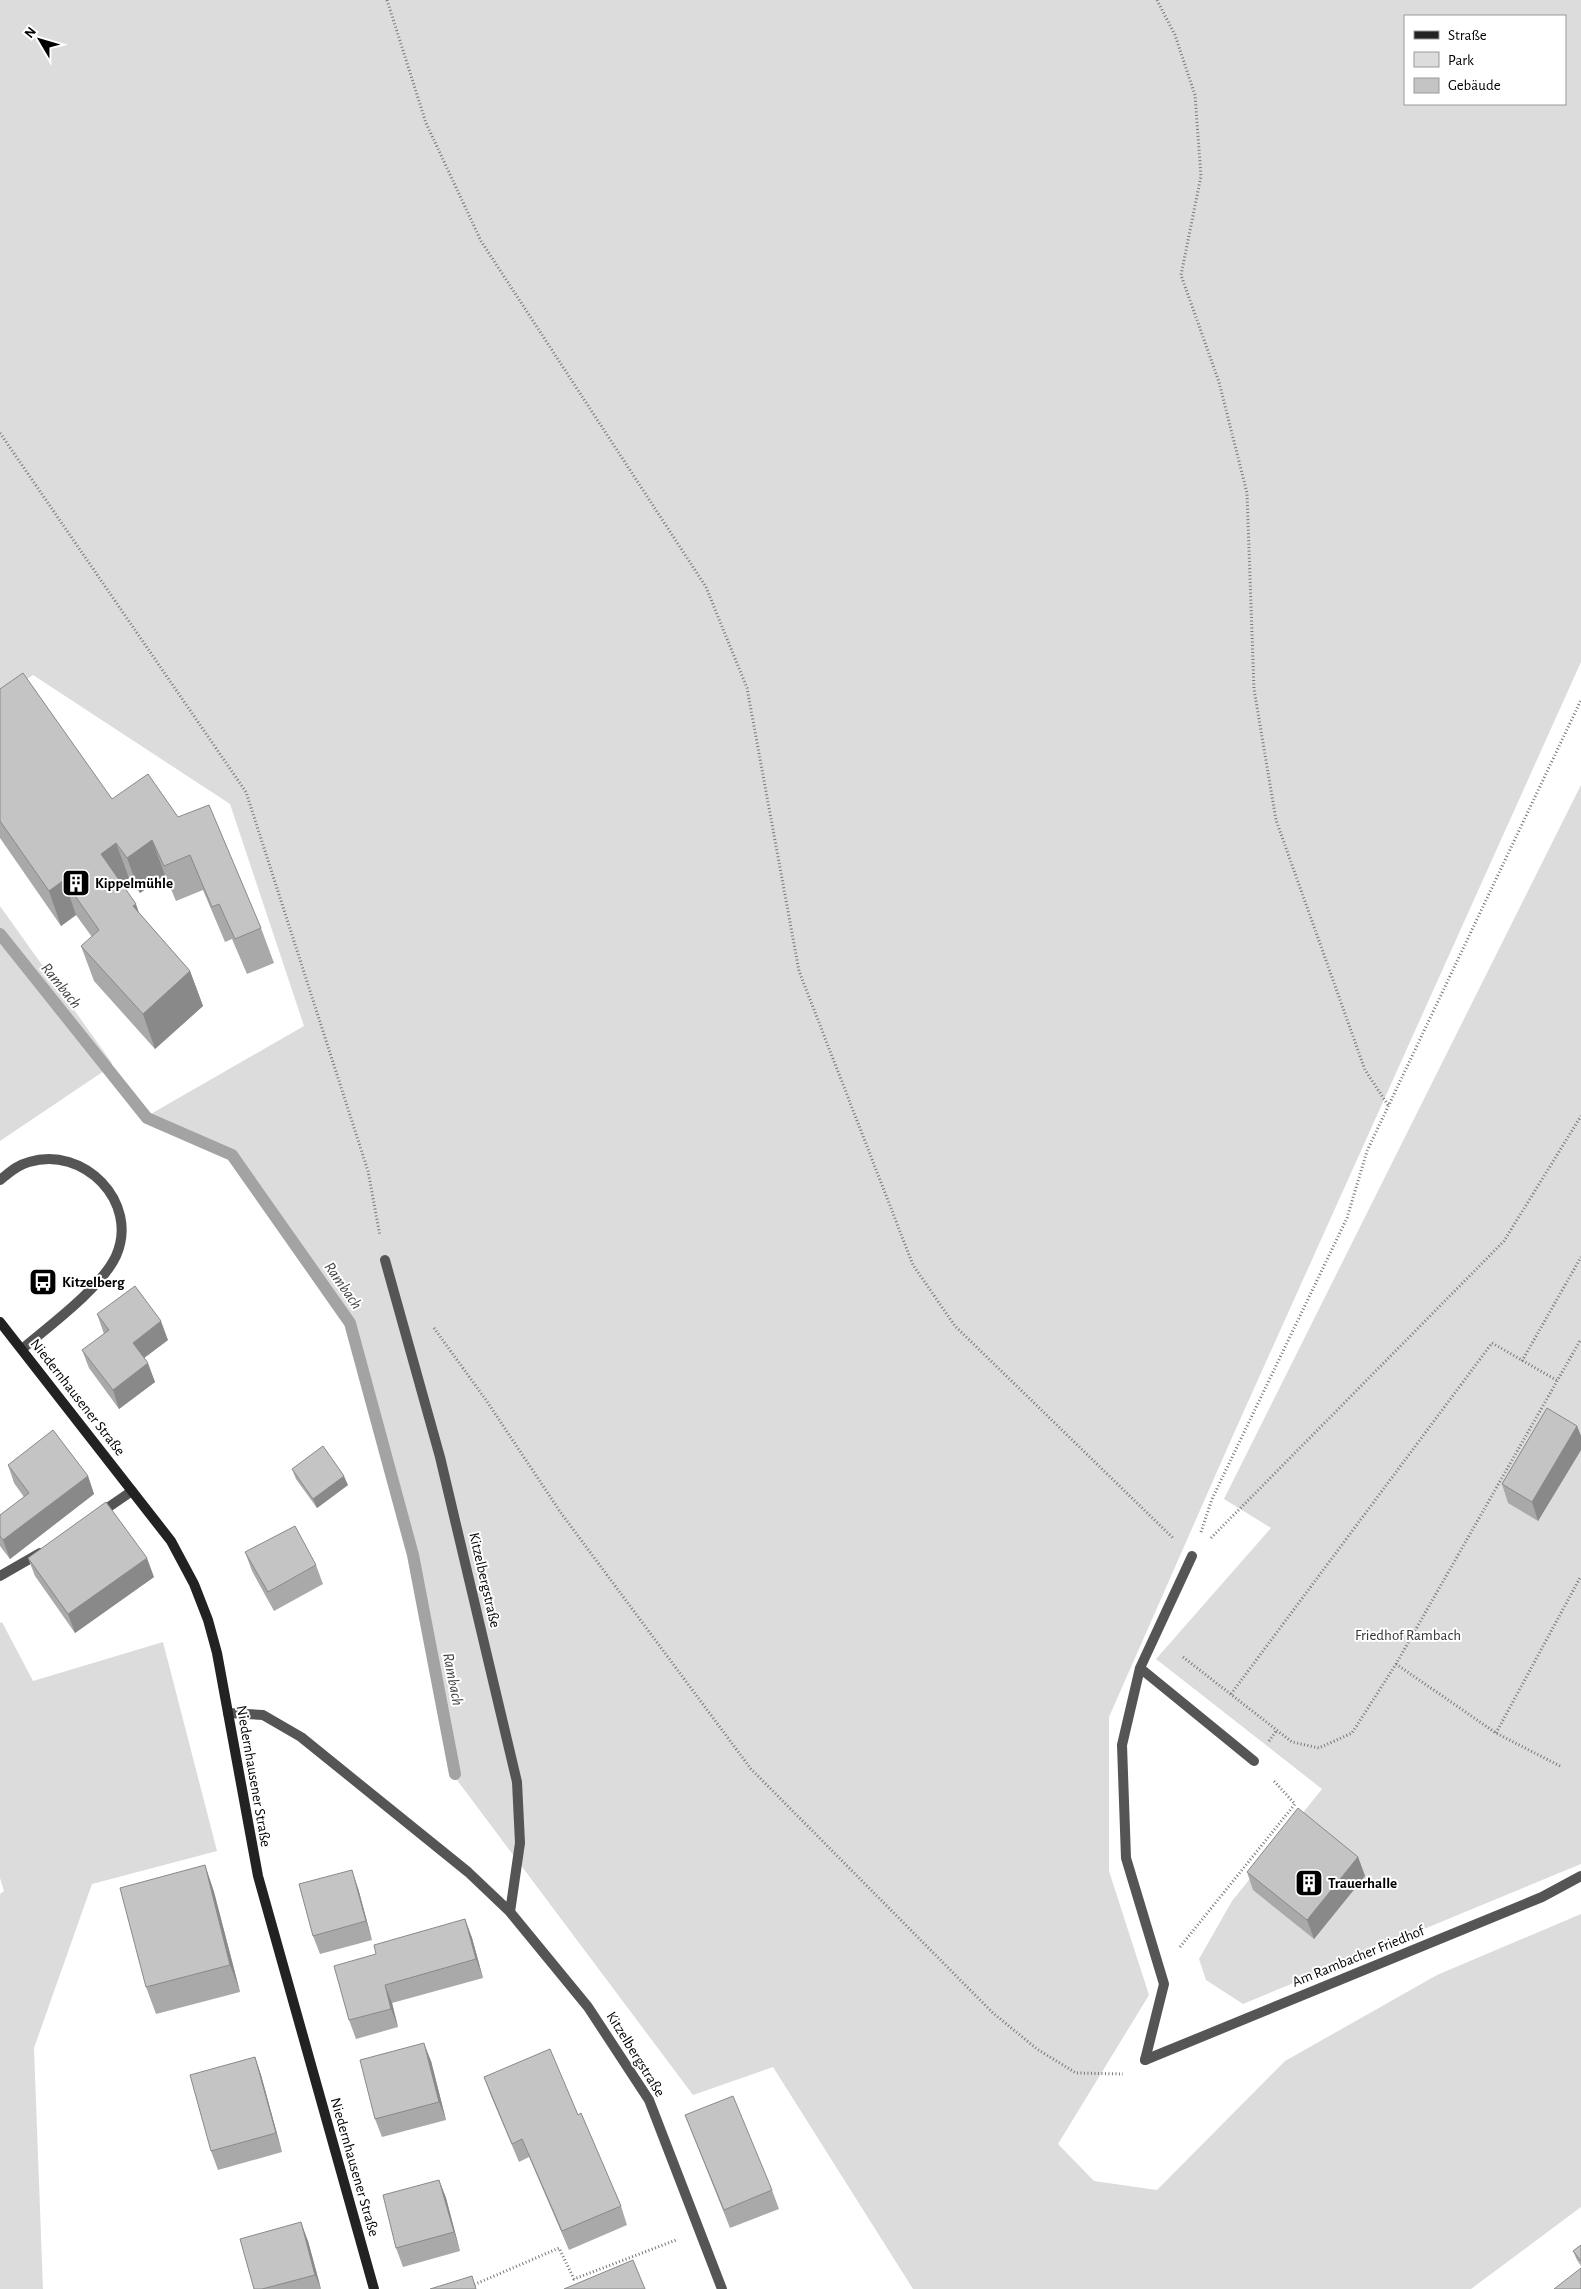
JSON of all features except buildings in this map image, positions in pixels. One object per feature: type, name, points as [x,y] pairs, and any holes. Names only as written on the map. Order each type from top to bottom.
[{"type":"main road","name":"Niedernhausener Straße","points":[[0,1322],[171,1541],[194,1584],[217,1653],[258,1876],[374,2289]]},
{"type":"street","points":[[0,1180],[12,1170],[28,1162],[46,1159],[64,1160],[81,1166],[96,1176],[108,1188],[116,1204],[120,1221],[121,1238],[116,1255],[108,1270],[64,1313],[22,1349]]},
{"type":"street","name":"Kitzelbergstraße","points":[[384,1260],[440,1457],[517,1782],[520,1843],[510,1912]]},
{"type":"street","points":[[93,1518],[132,1491]]},
{"type":"street","points":[[0,1576],[46,1549]]},
{"type":"street","points":[[1145,2060],[1164,1984],[1126,1858],[1122,1745],[1140,1668],[1192,1556]]},
{"type":"street","points":[[1140,1668],[1254,1761]]},
{"type":"street","name":"Kitzelbergstraße","points":[[228,1713],[263,1715],[301,1737],[468,1872],[510,1912],[588,2007],[649,2100],[722,2289]]},
{"type":"street","name":"Am Rambacher Friedhof","points":[[1145,2060],[1542,1897],[1581,1876]]},
{"type":"path","points":[[387,0],[426,123],[481,241],[706,587],[748,688],[799,970],[913,1266],[955,1326],[1192,1556]]},
{"type":"path","points":[[1156,0],[1175,35],[1196,95],[1201,176],[1181,275],[1219,382],[1247,493],[1254,689],[1276,820],[1365,1070],[1388,1105]]},
{"type":"path","points":[[0,433],[246,792],[368,1171],[384,1260]]},
{"type":"path","points":[[1192,1556],[1212,1499],[1347,1218],[1367,1151],[1581,700]]},
{"type":"path","points":[[1192,1556],[1504,1241],[1581,1116]]},
{"type":"path","points":[[1522,1361],[1581,1257]]},
{"type":"path","points":[[430,1322],[486,1400],[561,1513],[752,1769],[993,2013],[1037,2049],[1076,2072],[1121,2075],[1145,2060]]},
{"type":"path","points":[[1183,1657],[1292,1742],[1319,1748],[1352,1734],[1396,1664],[1581,1339]]},
{"type":"path","points":[[1231,1694],[1492,1344],[1558,1381]]},
{"type":"path","points":[[1496,1733],[1581,1576]]},
{"type":"path","points":[[1396,1664],[1496,1733],[1560,1766]]},
{"type":"path","points":[[1160,1972],[1295,1804],[1254,1761],[1277,1730]]},
{"type":"path","points":[[463,2289],[559,2248],[574,2279],[700,2231]]},
{"type":"green space","points":[[0,0],[1581,0],[1581,662],[1234,1433],[1109,1717],[1109,1871],[1149,1995],[1058,2144],[1094,2181],[1157,2190],[1285,2061],[1437,1975],[1581,1914],[1581,2207],[1471,2289],[913,2289],[773,2067],[693,2095],[451,1772],[416,1551],[352,1321],[234,1151],[149,1115],[304,1026],[230,804],[33,675],[0,698]]},
{"type":"green space","name":"Friedhof Rambach","points":[[1581,785],[1581,1864],[1243,2004],[1206,1980],[1199,1959],[1232,1901],[1322,1789],[1156,1659],[1271,1528],[1224,1499]]},
{"type":"green space","points":[[0,906],[112,1063],[104,1071],[0,1141]]},
{"type":"green space","points":[[2,1622],[33,1681],[163,1642],[217,1851],[92,1884],[34,2048],[43,2289],[0,2289],[0,1894],[4,1891],[0,1878],[0,1623]]},
{"type":"waterway","name":"Rambach","points":[[0,934],[147,1118],[232,1155],[350,1323],[413,1555],[455,1774]]},
{"type":"place","name":"Kippelmühle","points":[[76,883]]},
{"type":"place","name":"Kitzelberg","points":[[43,1282]]},
{"type":"place","name":"Trauerhalle","points":[[1309,1883]]}]
